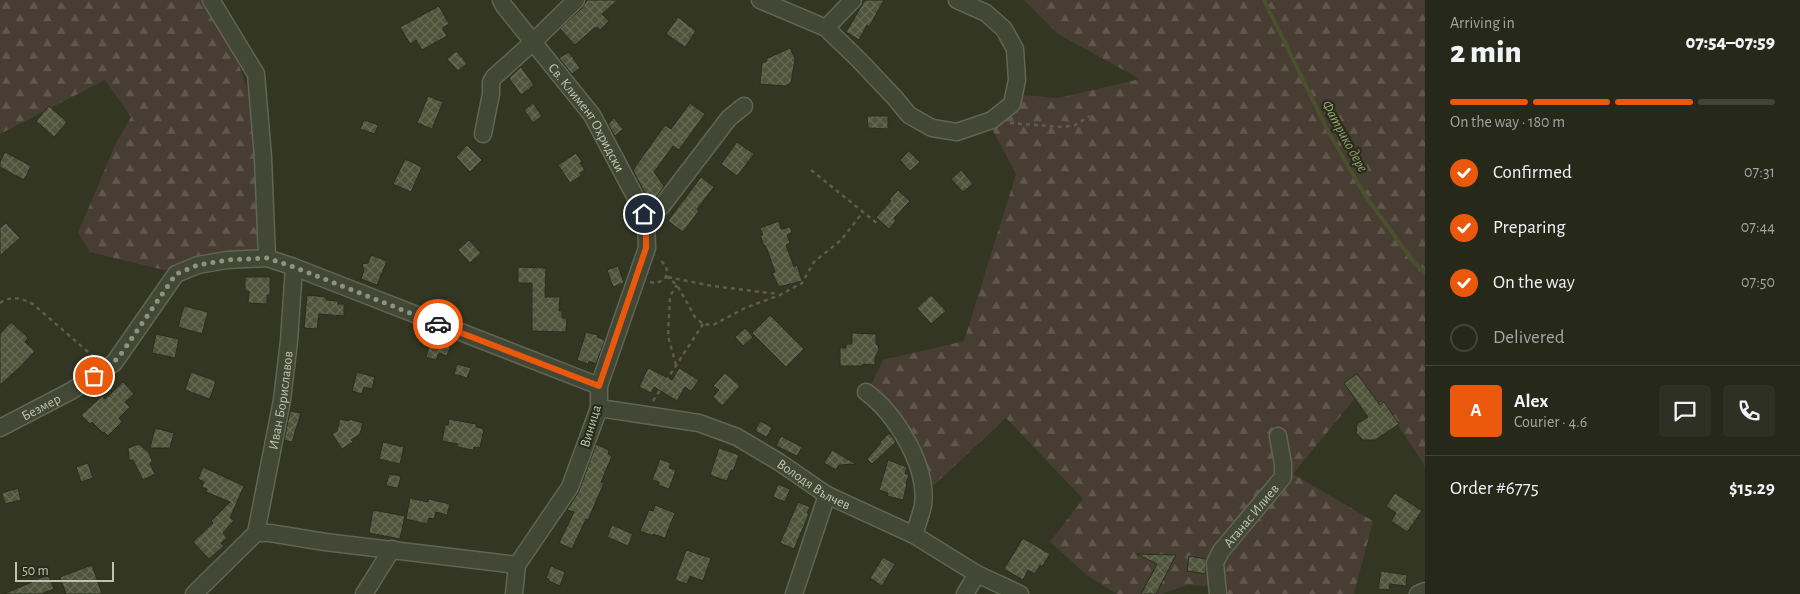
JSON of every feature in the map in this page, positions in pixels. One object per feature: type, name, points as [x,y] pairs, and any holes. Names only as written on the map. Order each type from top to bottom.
[{"type":"street","points":[[212,0],[256,74],[263,156],[267,258],[599,386]]},
{"type":"street","name":"Св. Климент Охридски","points":[[501,0],[592,115],[646,218],[646,248]]},
{"type":"street","points":[[483,134],[491,94],[491,82],[494,77],[576,0]]},
{"type":"street","points":[[760,0],[826,28],[859,60],[909,115],[932,128],[957,132],[992,120],[1012,104],[1017,80],[1015,49],[1004,29],[986,13],[957,0]]},
{"type":"street","points":[[826,28],[853,0]]},
{"type":"street","points":[[644,214],[661,207],[729,118],[744,106]]},
{"type":"street","name":"Виница","points":[[514,594],[517,565],[570,487],[599,408],[599,386],[646,248]]},
{"type":"street","name":"Безмер","points":[[0,428],[70,391],[106,368],[121,354],[176,274],[198,265],[227,260],[267,258]]},
{"type":"street","name":"Иван Бориславов","points":[[256,533],[282,400],[289,341],[294,267]]},
{"type":"street","points":[[866,392],[876,399],[895,422],[905,438],[922,475],[923,504],[914,534]]},
{"type":"street","name":"Володя Вълчев","points":[[599,408],[699,424],[737,437],[827,495],[914,534],[977,574],[1020,594]]},
{"type":"street","name":"Атанас Илиев","points":[[1218,594],[1214,563],[1221,551],[1282,477],[1283,464],[1278,436]]},
{"type":"street","points":[[794,594],[827,495]]},
{"type":"street","points":[[194,594],[256,533],[270,532],[325,542],[517,565]]},
{"type":"street","points":[[364,594],[392,549]]},
{"type":"street","points":[[964,594],[977,574]]},
{"type":"street","points":[[1418,594],[1425,591]]},
{"type":"path","points":[[992,120],[1062,127],[1075,125],[1090,116]]},
{"type":"path","points":[[811,170],[878,224]]},
{"type":"path","points":[[780,294],[712,286],[666,276],[677,286],[695,317],[703,324],[712,325],[746,308],[780,294],[802,283],[814,262],[841,240],[863,212]]},
{"type":"path","points":[[676,365],[668,336],[670,296],[677,286]]},
{"type":"path","points":[[0,303],[10,298],[21,298],[33,304],[106,368]]},
{"type":"path","points":[[644,415],[703,324]]},
{"type":"green space","points":[[0,0],[209,0],[225,24],[259,124],[269,249],[243,264],[164,270],[90,252],[78,233],[115,145],[131,117],[105,80],[0,134]]},
{"type":"green space","points":[[1024,0],[1425,0],[1425,466],[1397,424],[1356,397],[1293,474],[1373,521],[1354,594],[1227,594],[1223,587],[1188,585],[1161,594],[1117,594],[1088,576],[1050,542],[1083,499],[1006,418],[933,486],[910,435],[870,387],[883,360],[964,341],[1016,174],[984,114],[1020,95],[1058,98],[1140,79],[1058,34]]},
{"type":"building","points":[[587,0],[618,0],[602,14],[609,21],[600,30],[597,27],[593,29],[575,45],[560,29],[583,7]]},
{"type":"building","points":[[865,0],[884,0],[869,27],[867,25],[859,40],[846,32]]},
{"type":"building","points":[[439,6],[449,24],[442,28],[447,36],[422,50],[416,40],[410,44],[400,27]]},
{"type":"building","points":[[678,17],[696,31],[685,47],[666,34]]},
{"type":"building","points":[[790,48],[795,59],[791,83],[785,86],[760,84],[762,63],[767,61],[766,59]]},
{"type":"building","points":[[456,51],[467,63],[458,71],[447,59]]},
{"type":"building","points":[[569,52],[580,68],[572,74],[559,58]]},
{"type":"building","points":[[521,67],[534,85],[521,95],[509,78]]},
{"type":"building","points":[[428,96],[443,102],[432,129],[417,123]]},
{"type":"building","points":[[533,103],[542,116],[533,123],[524,110]]},
{"type":"building","points":[[690,103],[705,114],[679,150],[673,146],[654,172],[664,186],[655,199],[649,201],[633,170],[665,125],[671,129]]},
{"type":"building","points":[[49,106],[67,122],[54,137],[36,121]]},
{"type":"building","points":[[867,116],[888,116],[888,129],[868,128]]},
{"type":"building","points":[[614,118],[623,129],[615,136],[608,124]]},
{"type":"building","points":[[364,120],[378,125],[375,134],[360,129]]},
{"type":"building","points":[[737,142],[754,154],[737,176],[721,164]]},
{"type":"building","points":[[467,145],[482,160],[470,172],[456,157]]},
{"type":"building","points":[[909,151],[920,162],[910,171],[900,160]]},
{"type":"building","points":[[5,152],[31,166],[24,180],[0,167],[0,162]]},
{"type":"building","points":[[576,153],[585,170],[580,173],[581,176],[570,183],[558,165]]},
{"type":"building","points":[[405,159],[422,167],[411,192],[393,184]]},
{"type":"building","points":[[961,170],[973,184],[963,192],[951,179]]},
{"type":"building","points":[[701,177],[714,187],[697,209],[699,211],[683,232],[668,221]]},
{"type":"building","points":[[898,190],[910,201],[894,218],[896,221],[889,229],[876,217],[891,201],[889,200]]},
{"type":"building","points":[[779,221],[781,229],[790,227],[792,233],[787,235],[790,243],[786,245],[794,267],[797,265],[802,281],[779,287],[772,273],[775,272],[760,235],[763,235],[760,228]]},
{"type":"building","points":[[6,223],[20,238],[0,256],[0,228]]},
{"type":"building","points":[[469,240],[481,253],[470,263],[458,250]]},
{"type":"building","points":[[371,255],[387,261],[377,285],[361,279],[364,270],[362,264],[368,263]]},
{"type":"building","points":[[618,266],[624,283],[613,287],[607,270]]},
{"type":"building","points":[[518,267],[546,268],[545,297],[560,297],[559,311],[562,311],[562,318],[567,318],[566,332],[532,331],[532,283],[518,283]]},
{"type":"building","points":[[245,277],[270,277],[270,295],[267,295],[267,304],[248,303],[249,291],[245,291]]},
{"type":"building","points":[[307,295],[326,297],[326,300],[338,301],[338,304],[344,304],[344,316],[319,314],[317,329],[304,328]]},
{"type":"building","points":[[931,295],[946,311],[931,324],[917,308]]},
{"type":"building","points":[[184,306],[208,312],[202,334],[178,327]]},
{"type":"building","points":[[770,315],[804,349],[786,367],[752,333]]},
{"type":"building","points":[[11,322],[28,338],[25,342],[35,351],[0,385],[0,334]]},
{"type":"building","points":[[745,328],[753,337],[743,346],[735,337]]},
{"type":"building","points":[[434,332],[449,338],[451,343],[447,356],[439,353],[436,360],[426,357]]},
{"type":"building","points":[[586,332],[598,335],[597,337],[605,340],[596,364],[589,361],[588,364],[577,360]]},
{"type":"building","points":[[852,333],[876,334],[876,344],[879,350],[875,357],[875,365],[840,366],[840,348],[846,348],[846,344],[852,344]]},
{"type":"building","points":[[156,334],[179,339],[175,358],[152,353]]},
{"type":"building","points":[[457,364],[471,368],[467,378],[454,374]]},
{"type":"building","points":[[648,368],[672,380],[679,368],[699,380],[691,391],[685,387],[677,401],[654,387],[651,393],[639,387]]},
{"type":"building","points":[[191,372],[216,381],[210,399],[185,390]]},
{"type":"building","points":[[357,372],[375,377],[372,389],[364,387],[362,394],[352,391]]},
{"type":"building","points":[[725,373],[740,386],[722,406],[713,397],[719,390],[713,386]]},
{"type":"building","points":[[1357,374],[1380,405],[1384,402],[1399,424],[1375,440],[1363,440],[1356,433],[1357,424],[1368,417],[1344,383]]},
{"type":"building","points":[[123,382],[134,394],[125,402],[130,407],[119,418],[122,422],[108,436],[92,422],[90,424],[81,415],[102,396],[105,399]]},
{"type":"building","points":[[290,411],[301,413],[292,442],[284,440]]},
{"type":"building","points":[[340,419],[349,421],[349,419],[363,423],[360,434],[351,440],[353,442],[342,449],[332,434],[337,431]]},
{"type":"building","points":[[449,419],[476,424],[476,427],[484,429],[480,448],[474,447],[473,450],[457,447],[458,444],[442,441],[445,425],[448,425]]},
{"type":"building","points":[[760,421],[772,427],[767,437],[755,431]]},
{"type":"building","points":[[155,428],[174,433],[170,448],[150,448]]},
{"type":"building","points":[[889,433],[896,442],[872,464],[867,459]]},
{"type":"building","points":[[781,436],[802,447],[797,456],[776,446]]},
{"type":"building","points":[[383,442],[404,447],[400,464],[379,459]]},
{"type":"building","points":[[139,444],[149,453],[152,461],[150,464],[155,474],[143,480],[133,460],[129,460],[128,448]]},
{"type":"building","points":[[596,444],[609,450],[608,454],[612,456],[601,482],[604,483],[588,520],[586,519],[572,549],[559,543],[574,512],[567,510],[579,491]]},
{"type":"building","points":[[719,448],[739,455],[727,481],[710,475]]},
{"type":"building","points":[[832,450],[856,464],[839,465],[836,470],[824,463]]},
{"type":"building","points":[[660,459],[671,463],[669,468],[676,470],[669,489],[658,485],[659,482],[652,480]]},
{"type":"building","points":[[888,460],[907,467],[905,474],[909,474],[903,500],[887,496],[888,493],[879,490]]},
{"type":"building","points":[[88,463],[93,478],[81,482],[76,467]]},
{"type":"building","points":[[203,467],[244,486],[230,518],[234,520],[223,533],[227,538],[221,543],[224,546],[209,559],[193,542],[213,523],[211,521],[230,502],[206,492],[207,489],[202,487],[204,482],[198,479]]},
{"type":"building","points":[[389,474],[401,476],[398,488],[386,486]]},
{"type":"building","points":[[778,484],[790,489],[785,502],[773,497]]},
{"type":"building","points":[[18,488],[21,500],[5,504],[2,493]]},
{"type":"building","points":[[1395,493],[1422,511],[1407,532],[1391,521],[1396,513],[1386,506]]},
{"type":"building","points":[[410,498],[428,502],[429,499],[450,504],[447,515],[436,512],[434,519],[429,518],[427,524],[406,519]]},
{"type":"building","points":[[798,502],[810,507],[807,513],[809,514],[794,549],[780,543]]},
{"type":"building","points":[[655,505],[675,513],[665,538],[640,531],[649,510],[653,511]]},
{"type":"building","points":[[373,510],[405,516],[400,539],[369,533]]},
{"type":"building","points":[[612,525],[633,534],[628,546],[607,537]]},
{"type":"building","points":[[1023,538],[1050,554],[1035,574],[1028,570],[1023,580],[1004,569]]},
{"type":"building","points":[[686,550],[711,558],[703,581],[690,576],[687,584],[675,580]]},
{"type":"building","points":[[1137,554],[1176,555],[1156,594],[1141,594],[1157,564]]},
{"type":"building","points":[[1189,556],[1206,559],[1206,574],[1187,571]]},
{"type":"building","points":[[883,557],[895,564],[882,586],[870,578]]},
{"type":"building","points":[[92,565],[102,594],[66,594],[60,577]]},
{"type":"building","points":[[551,566],[565,572],[560,586],[546,578]]},
{"type":"building","points":[[1381,571],[1407,575],[1406,586],[1390,584],[1389,590],[1378,589]]},
{"type":"building","points":[[48,575],[54,589],[41,594],[4,594]]},
{"type":"waterway","name":"Фатрико дере","points":[[1264,0],[1329,133],[1365,195],[1415,264],[1425,272]]},
{"type":"way so far","points":[[94,376],[114,362],[121,354],[176,274],[198,265],[227,260],[267,258],[438,324]]},
{"type":"route","points":[[438,324],[599,386],[646,248],[646,218],[644,214]]}]
